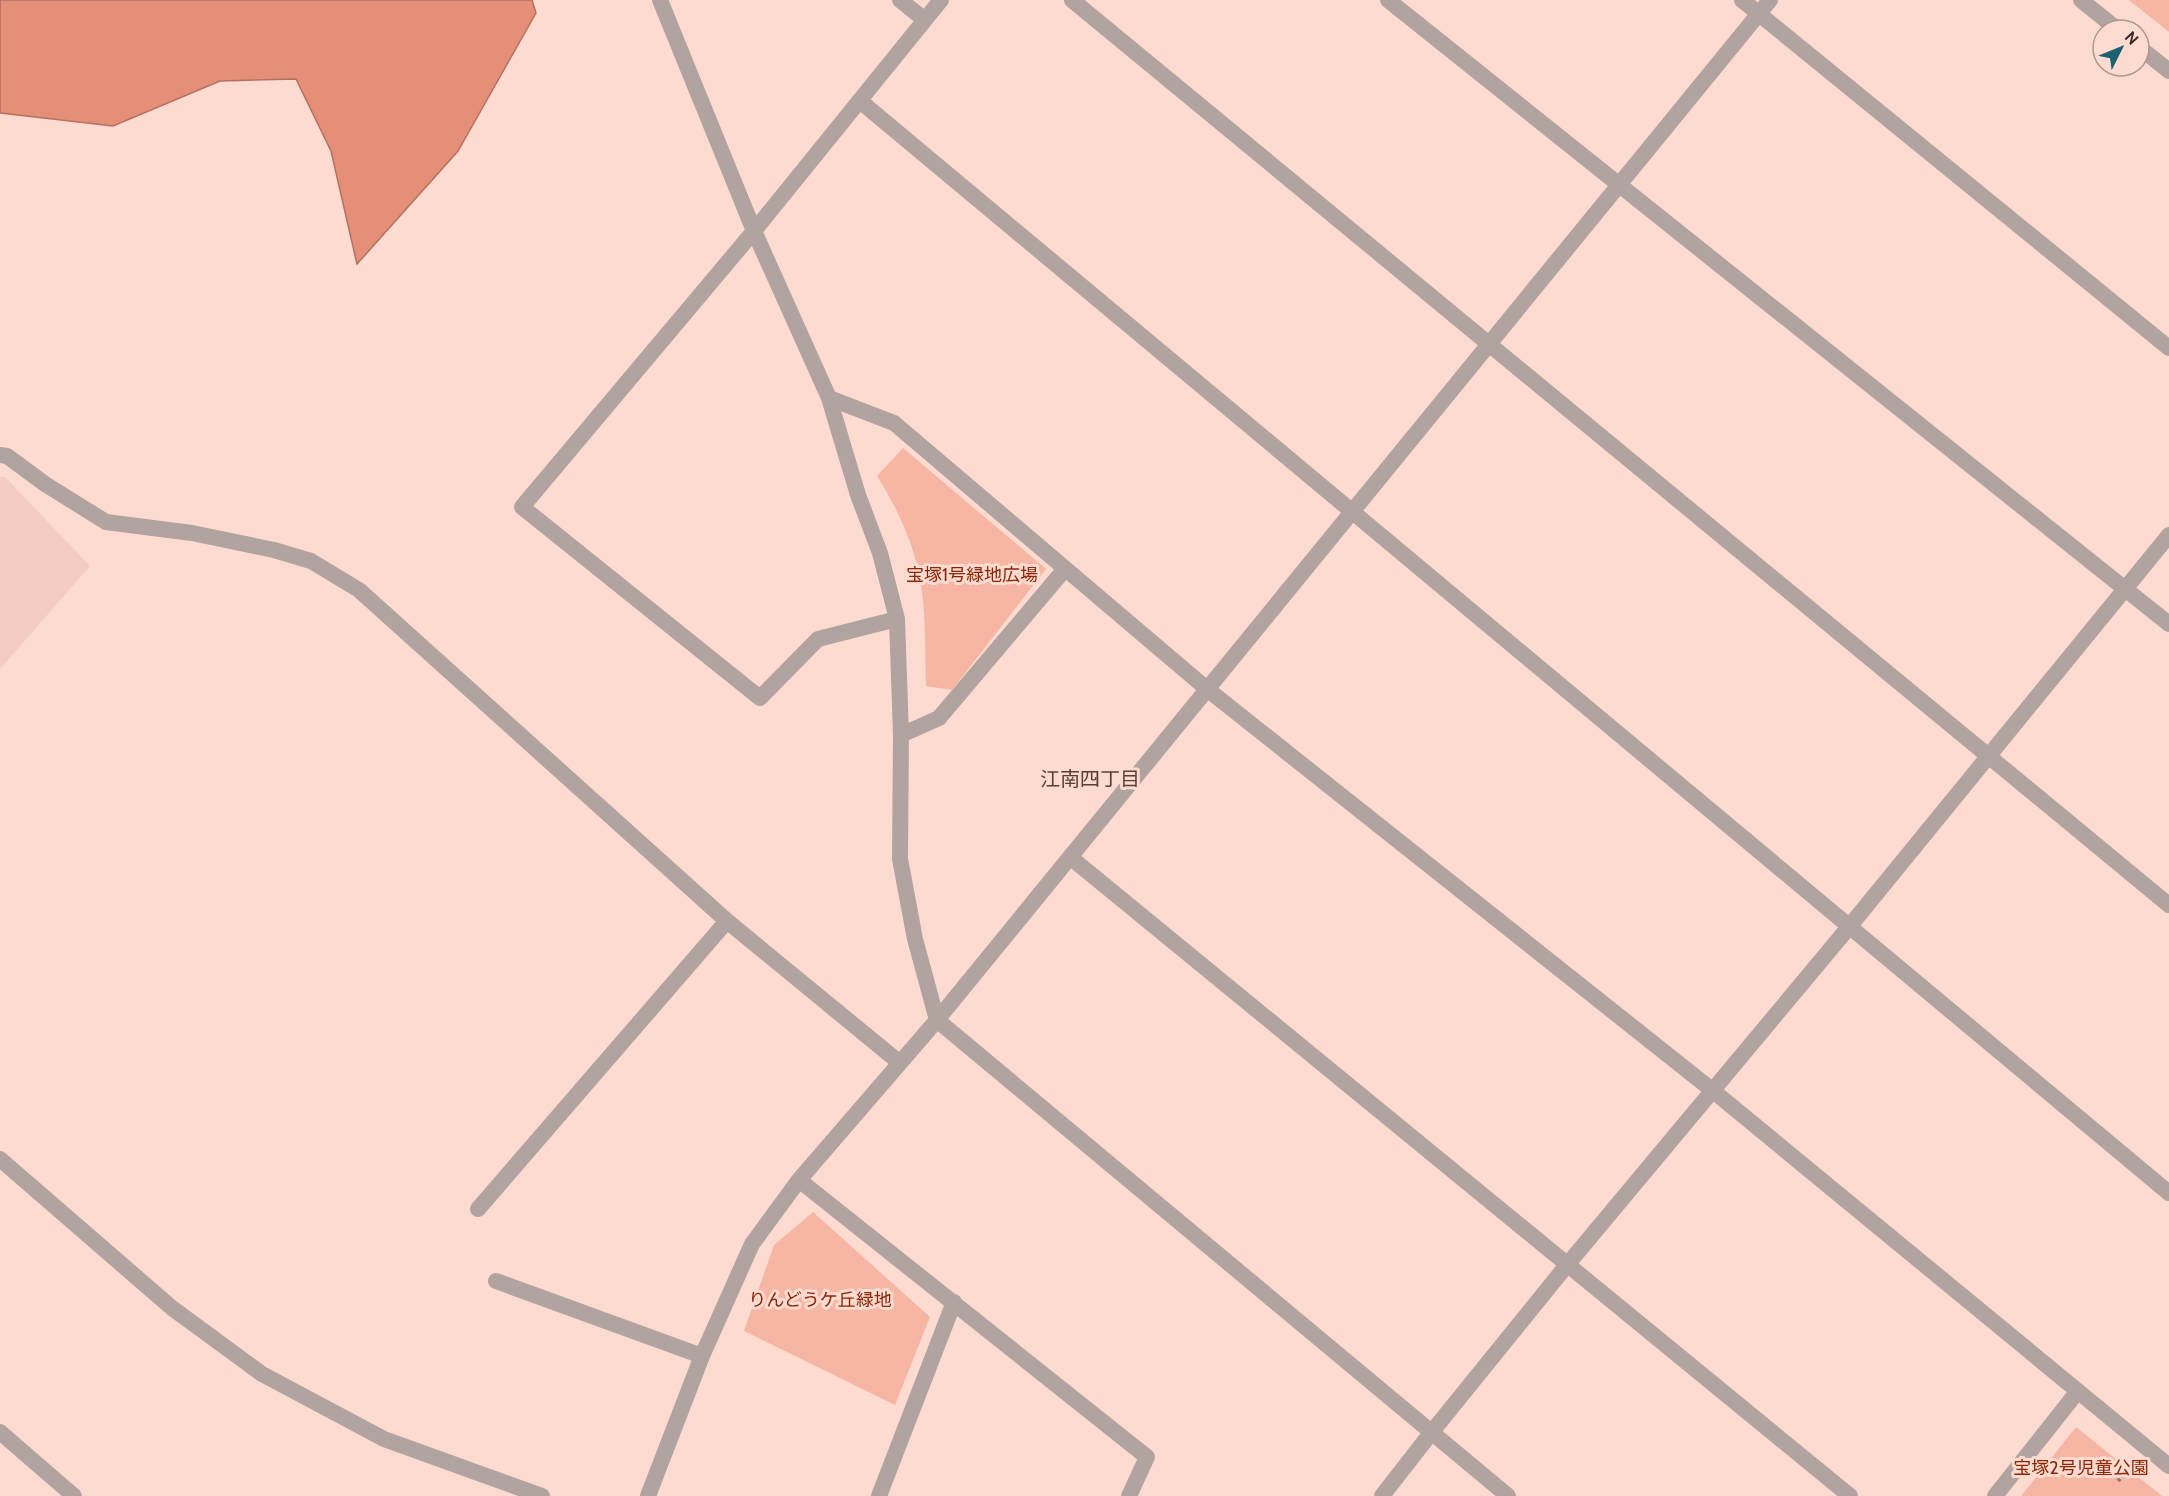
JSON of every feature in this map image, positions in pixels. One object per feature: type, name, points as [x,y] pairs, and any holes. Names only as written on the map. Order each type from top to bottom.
[{"type":"street","points":[[660,0],[754,231],[829,398],[858,495],[880,553],[897,619],[901,735],[900,859],[915,939],[937,1020],[1508,1496]]},
{"type":"street","points":[[900,0],[925,20]]},
{"type":"street","points":[[897,619],[818,639],[760,698],[522,507],[754,231],[942,0]]},
{"type":"street","points":[[1072,0],[2169,905]]},
{"type":"street","points":[[1388,0],[2169,624]]},
{"type":"street","points":[[1742,0],[2169,348]]},
{"type":"street","points":[[648,1496],[702,1356],[752,1244],[799,1180],[937,1020],[1770,0]]},
{"type":"street","points":[[2081,0],[2103,18]]},
{"type":"street","points":[[2151,57],[2169,71]]},
{"type":"street","points":[[860,101],[2169,1193]]},
{"type":"street","points":[[829,398],[894,423],[1207,689],[1712,1090],[2169,1466]]},
{"type":"street","points":[[0,455],[7,456],[45,484],[106,522],[192,532],[274,550],[311,561],[359,590],[728,921],[900,1063]]},
{"type":"street","points":[[1382,1496],[1567,1265],[1849,927],[2169,535]]},
{"type":"street","points":[[901,735],[939,718],[1065,569]]},
{"type":"street","points":[[1070,857],[1850,1496]]},
{"type":"street","points":[[478,1209],[728,921]]},
{"type":"street","points":[[0,1160],[172,1308],[262,1374],[384,1439],[542,1496]]},
{"type":"street","points":[[799,1180],[1147,1457],[1129,1496]]},
{"type":"street","points":[[496,1281],[702,1356]]},
{"type":"street","points":[[879,1496],[954,1302]]},
{"type":"street","points":[[1995,1496],[2078,1391]]},
{"type":"street","points":[[0,1432],[74,1496]]},
{"type":"shaded area","points":[[0,0],[532,0],[536,13],[458,151],[357,264],[331,151],[296,79],[220,81],[113,126],[0,113]]},
{"type":"shaded area","points":[[0,477],[5,477],[90,566],[0,669]]},
{"type":"green space","points":[[2129,0],[2169,0],[2169,32]]},
{"type":"green space","name":"宝塚1号緑地広場","points":[[903,448],[1046,569],[952,690],[926,686],[924,612],[918,569],[908,536],[877,476]]},
{"type":"green space","name":"りんどうケ丘緑地","points":[[813,1212],[930,1317],[895,1405],[744,1331],[774,1245]]},
{"type":"green space","name":"宝塚2号児童公園","points":[[2076,1427],[2162,1496],[2021,1496]]},
{"type":"district","name":"江南四丁目","points":[[1090,779]]}]
